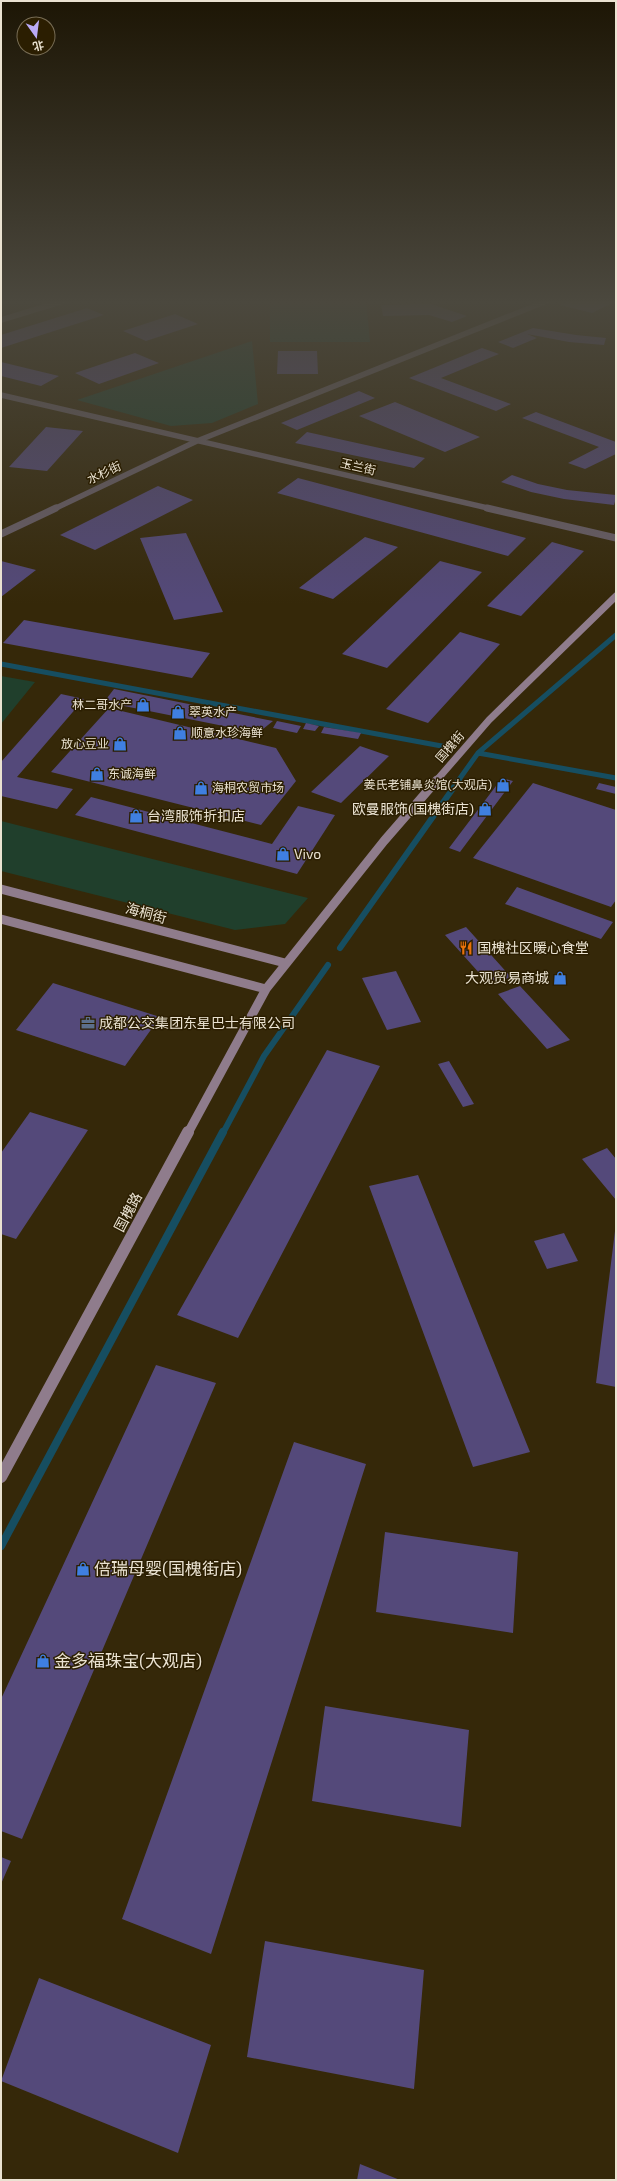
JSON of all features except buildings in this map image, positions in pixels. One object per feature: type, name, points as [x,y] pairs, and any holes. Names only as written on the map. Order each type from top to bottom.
[{"type":"street","name":"玉兰街","points":[[26,401],[616,538]]},
{"type":"street","name":"水杉街","points":[[1,534],[197,441],[298,401]]},
{"type":"street","name":"国槐街","points":[[285,963],[384,841],[489,720],[616,596]]},
{"type":"street","name":"海桐街","points":[[1,889],[285,963]]},
{"type":"street","points":[[1,918],[266,989]]},
{"type":"street","name":"国槐路","points":[[1,1477],[266,989],[285,963]]},
{"type":"green space","points":[[80,401],[258,401],[258,404],[212,423],[171,426]]},
{"type":"green space","points":[[1,676],[35,682],[1,724]]},
{"type":"green space","points":[[1,821],[308,898],[285,924],[235,930],[1,871]]},
{"type":"waterway","points":[[478,753],[616,635]]},
{"type":"waterway","points":[[1,664],[447,747]]},
{"type":"waterway","points":[[458,781],[478,753]]},
{"type":"waterway","points":[[478,753],[616,778]]},
{"type":"waterway","points":[[340,948],[459,780]]},
{"type":"waterway","points":[[223,1133],[264,1056],[328,965]]},
{"type":"waterway","points":[[1,1546],[223,1132]]},
{"type":"place","name":"林二哥水产","points":[[143,705]]},
{"type":"place","name":"翠英水产","points":[[178,712]]},
{"type":"place","name":"顺意水珍海鲜","points":[[180,733]]},
{"type":"place","name":"放心豆业","points":[[120,744]]},
{"type":"place","name":"东诚海鲜","points":[[97,774]]},
{"type":"place","name":"姜氏老铺鼻炎馆(大观店)","points":[[503,785]]},
{"type":"place","name":"海桐农贸市场","points":[[201,788]]},
{"type":"place","name":"欧曼服饰(国槐街店)","points":[[485,809]]},
{"type":"place","name":"台湾服饰折扣店","points":[[136,816]]},
{"type":"place","name":"Vivo","points":[[283,854]]},
{"type":"place","name":"国槐社区暖心食堂","points":[[466,948]]},
{"type":"place","name":"大观贸易商城","points":[[560,978]]},
{"type":"place","name":"成都公交集团东星巴士有限公司","points":[[88,1023]]},
{"type":"place","name":"倍瑞母婴(国槐街店)","points":[[83,1569]]},
{"type":"place","name":"金多福珠宝(大观店)","points":[[43,1661]]}]
